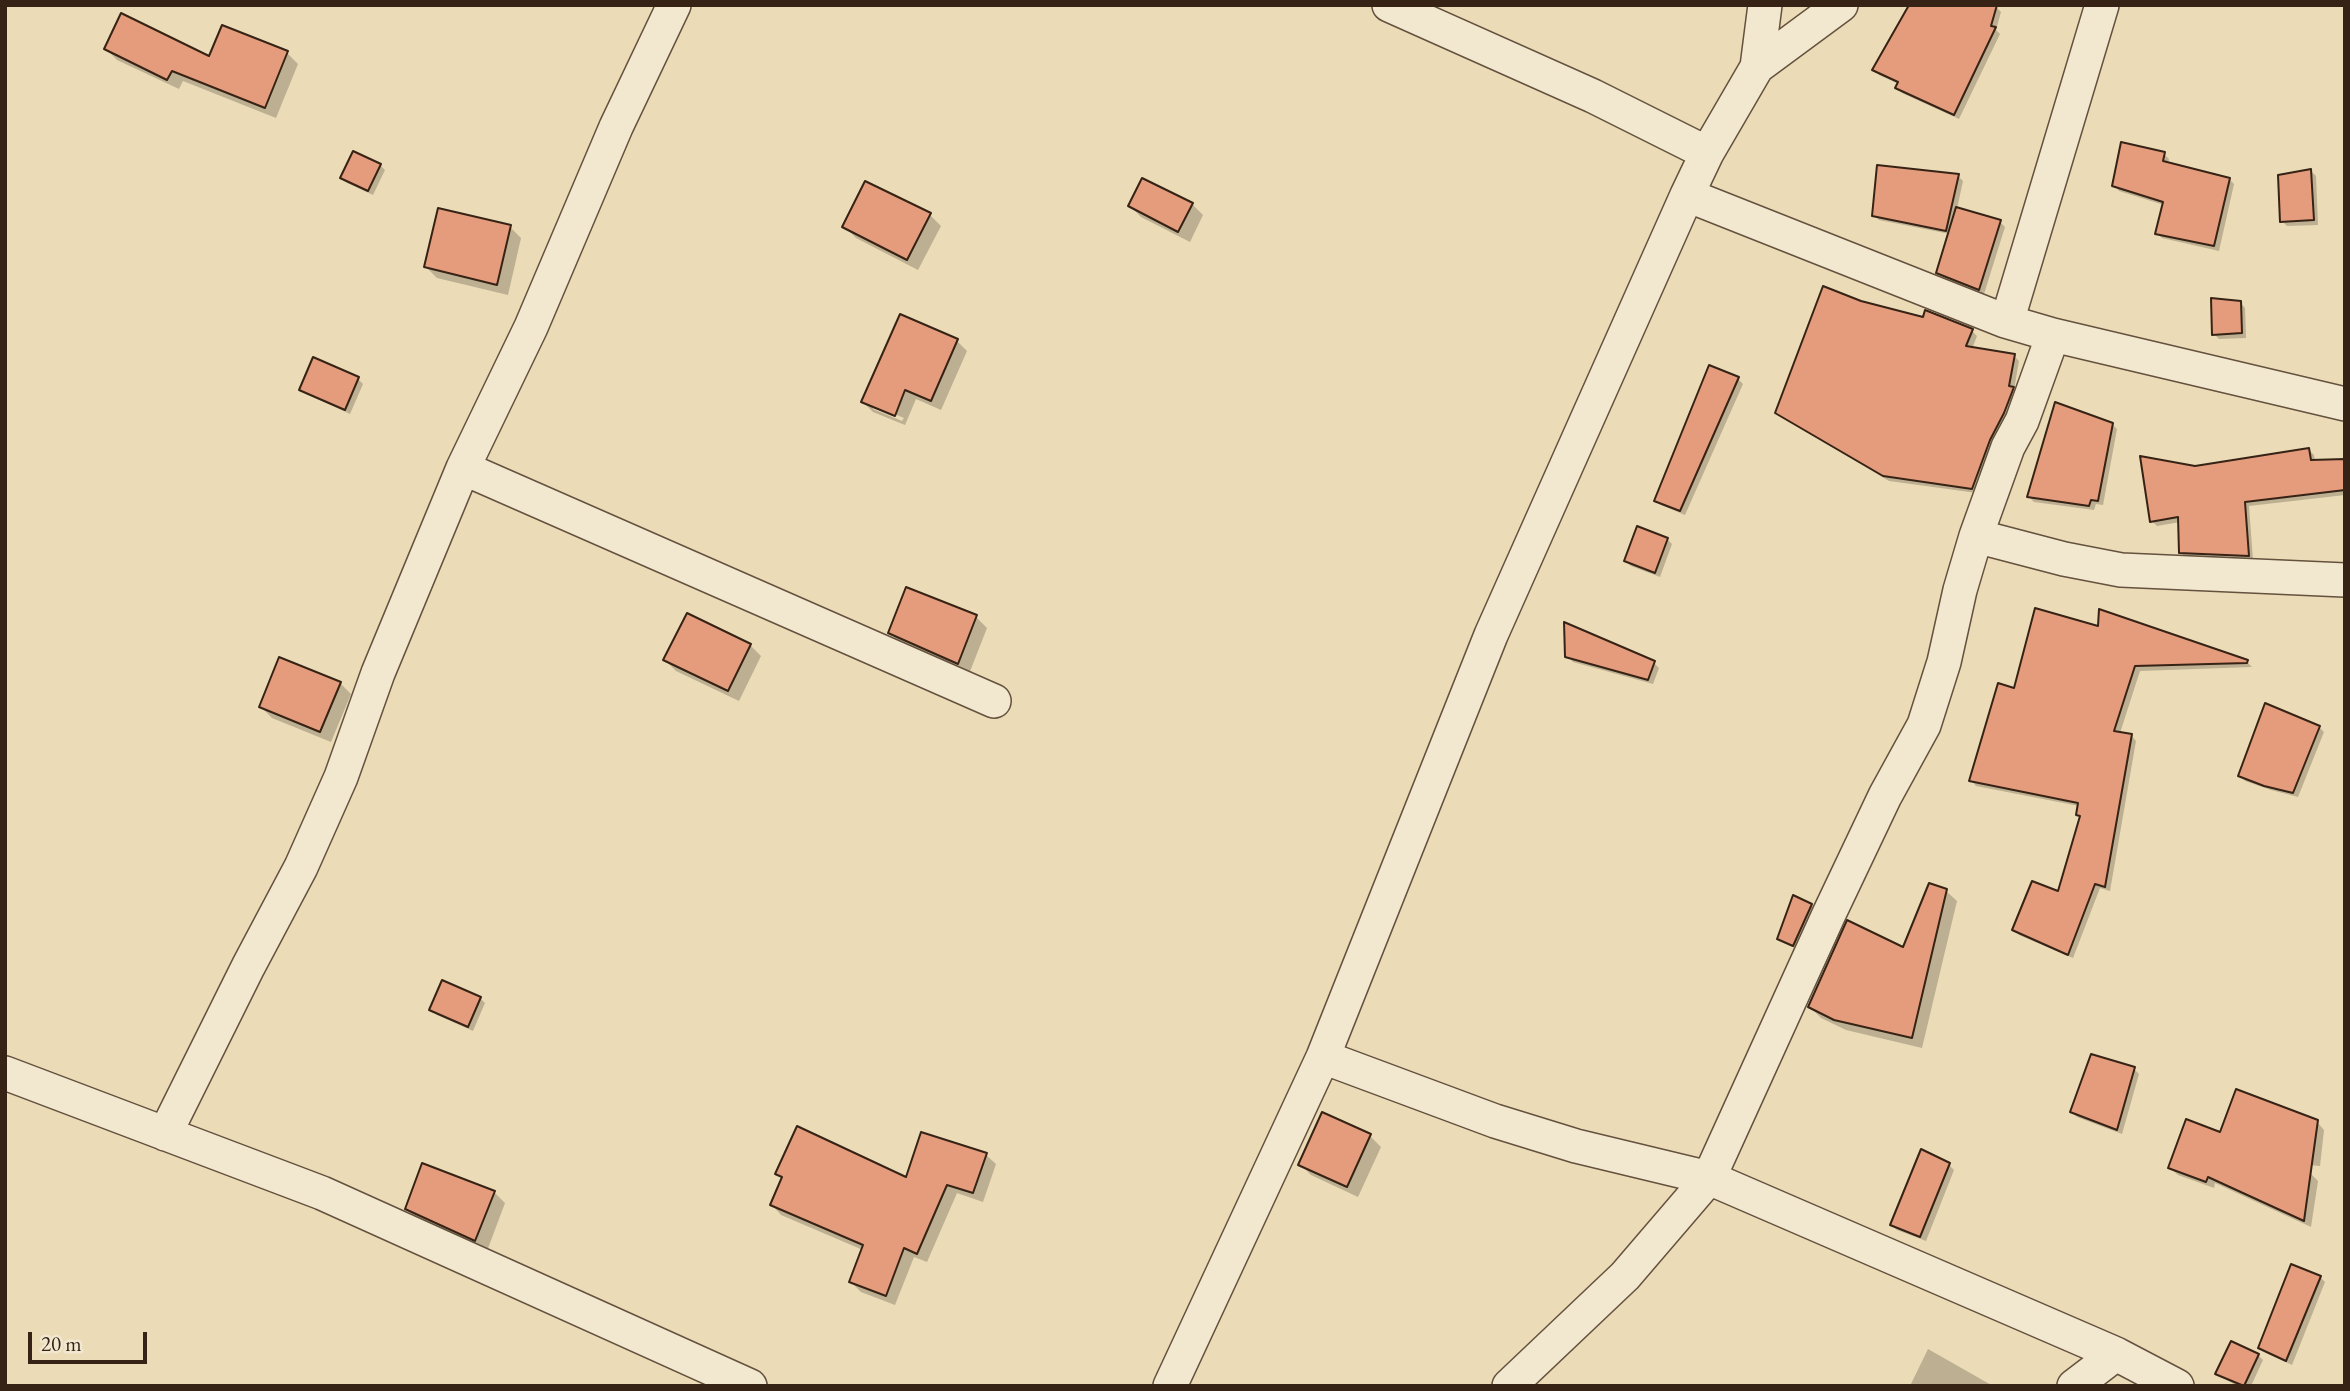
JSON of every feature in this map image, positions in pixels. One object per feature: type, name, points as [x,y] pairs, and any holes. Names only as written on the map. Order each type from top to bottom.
[{"type":"street","points":[[165,1133],[301,867],[341,777],[378,673],[463,468],[531,327],[616,127],[674,5]]},
{"type":"street","points":[[1389,5],[1593,96],[1707,153]]},
{"type":"street","points":[[1170,1386],[1323,1057],[1492,635],[1707,153],[1757,67],[1765,5]]},
{"type":"street","points":[[1757,67],[1841,5]]},
{"type":"street","points":[[2005,321],[2018,287],[2102,5]]},
{"type":"street","points":[[1688,195],[2005,321],[2053,335],[2345,404]]},
{"type":"street","points":[[1509,1386],[1625,1276],[1709,1178],[1834,902],[1885,796],[1924,725],[1944,662],[1959,590],[1976,536],[2053,335]]},
{"type":"street","points":[[463,468],[994,701]]},
{"type":"street","points":[[1976,536],[2064,559],[2121,570],[2345,580]]},
{"type":"street","points":[[1323,1057],[1495,1121],[1576,1146],[1709,1178],[2116,1354],[2177,1386]]},
{"type":"street","points":[[5,1073],[322,1193],[750,1386]]},
{"type":"street","points":[[2074,1386],[2116,1354]]},
{"type":"building","points":[[1909,5],[1997,5],[1991,26],[1996,27],[1954,115],[1895,88],[1898,82],[1872,70]]},
{"type":"building","points":[[121,13],[209,56],[222,25],[288,51],[265,108],[172,71],[167,80],[104,49]]},
{"type":"building","points":[[2121,142],[2165,152],[2163,161],[2230,178],[2214,246],[2155,234],[2163,202],[2112,186]]},
{"type":"building","points":[[353,151],[381,164],[368,191],[340,178]]},
{"type":"building","points":[[1877,165],[1959,174],[1946,231],[1872,216]]},
{"type":"building","points":[[2311,169],[2314,220],[2280,222],[2278,175]]},
{"type":"building","points":[[1142,178],[1193,203],[1178,232],[1128,206]]},
{"type":"building","points":[[865,181],[931,213],[907,260],[842,227]]},
{"type":"building","points":[[1956,207],[2001,220],[1979,290],[1936,273]]},
{"type":"building","points":[[438,208],[511,225],[497,285],[424,267]]},
{"type":"building","points":[[1823,286],[1861,301],[1923,317],[1925,310],[1973,329],[1966,346],[2015,354],[2009,386],[2014,387],[1972,489],[1883,476],[1775,413]]},
{"type":"building","points":[[2211,298],[2241,301],[2242,333],[2212,335]]},
{"type":"building","points":[[900,314],[958,339],[931,401],[905,390],[895,416],[861,402]]},
{"type":"building","points":[[313,357],[359,377],[345,410],[299,390]]},
{"type":"building","points":[[1709,365],[1739,377],[1680,511],[1654,501]]},
{"type":"building","points":[[2055,402],[2113,423],[2098,501],[2091,500],[2089,506],[2027,497]]},
{"type":"building","points":[[2309,448],[2311,460],[2345,459],[2345,490],[2245,502],[2249,556],[2179,553],[2178,517],[2150,522],[2140,456],[2195,466]]},
{"type":"building","points":[[1637,526],[1668,538],[1655,573],[1624,561]]},
{"type":"building","points":[[906,587],[977,615],[958,664],[888,633]]},
{"type":"building","points":[[2035,608],[2098,626],[2099,609],[2248,660],[2247,663],[2135,666],[2114,731],[2132,734],[2105,887],[2095,884],[2068,955],[2012,930],[2032,881],[2058,891],[2080,816],[2076,815],[2078,803],[1969,781],[1998,683],[2014,688]]},
{"type":"building","points":[[687,613],[751,644],[728,691],[663,660]]},
{"type":"building","points":[[1564,622],[1655,661],[1648,680],[1565,657]]},
{"type":"building","points":[[279,657],[341,682],[320,732],[259,707]]},
{"type":"building","points":[[2265,703],[2320,726],[2293,793],[2238,776]]},
{"type":"building","points":[[1929,883],[1947,889],[1912,1038],[1834,1020],[1808,1007],[1847,920],[1903,947]]},
{"type":"building","points":[[1793,895],[1812,904],[1793,946],[1777,939]]},
{"type":"building","points":[[442,980],[481,997],[468,1027],[429,1010]]},
{"type":"building","points":[[2091,1054],[2135,1067],[2117,1130],[2070,1112]]},
{"type":"building","points":[[2236,1089],[2318,1120],[2304,1221],[2208,1177],[2206,1182],[2168,1168],[2186,1119],[2220,1132]]},
{"type":"building","points":[[1322,1112],[1371,1134],[1347,1187],[1298,1165]]},
{"type":"building","points":[[797,1126],[906,1177],[921,1132],[987,1153],[973,1193],[947,1185],[917,1254],[904,1248],[886,1296],[849,1282],[863,1245],[770,1205],[782,1177],[775,1174]]},
{"type":"building","points":[[1921,1149],[1950,1163],[1920,1237],[1890,1225]]},
{"type":"building","points":[[422,1163],[495,1191],[475,1241],[405,1209]]},
{"type":"building","points":[[2291,1264],[2321,1276],[2286,1361],[2258,1348]]},
{"type":"building","points":[[2231,1341],[2259,1354],[2244,1386],[2215,1374]]}]
